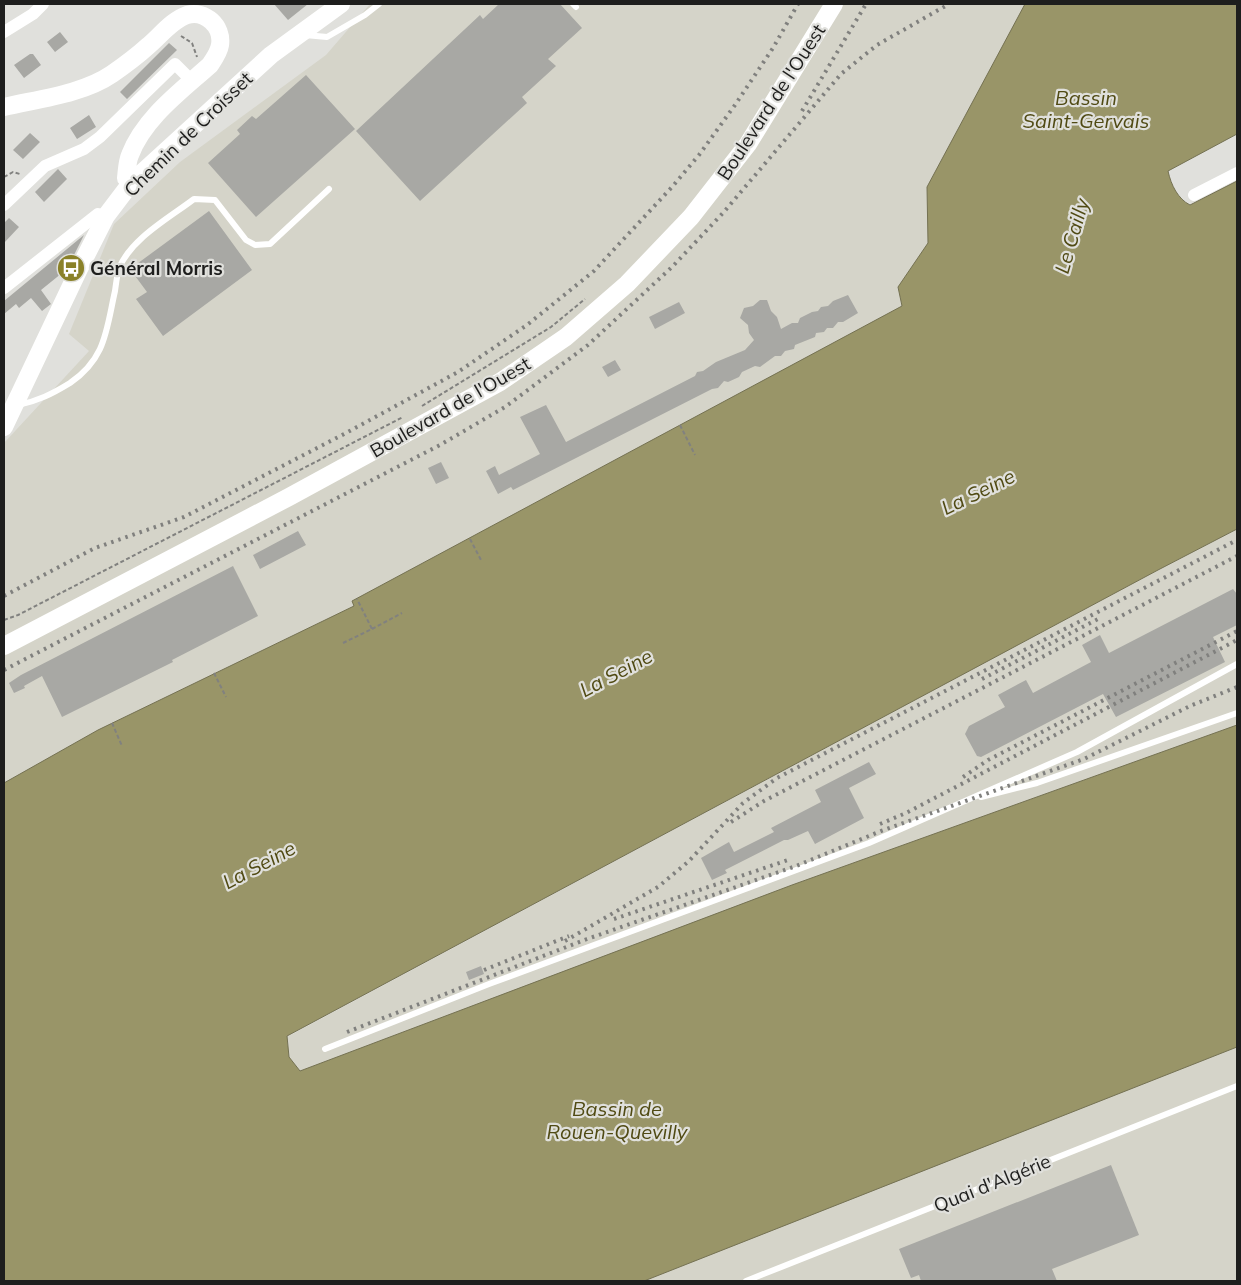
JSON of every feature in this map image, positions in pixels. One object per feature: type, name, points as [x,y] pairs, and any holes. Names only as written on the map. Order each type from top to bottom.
[{"type":"main road","name":"Chemin de Croisset","points":[[4,427],[79,268],[106,216],[131,183],[271,55],[341,4]]},
{"type":"main road","name":"Boulevard de l'Ouest","points":[[4,646],[289,497],[500,382],[566,337],[627,284],[691,217],[748,144],[834,4]]},
{"type":"main road","points":[[4,107],[82,88],[111,75],[148,46],[176,20],[194,14],[201,15],[215,24],[220,32],[220,46],[210,65],[164,107],[139,136],[129,156],[126,178],[131,183]]},
{"type":"street","points":[[4,32],[33,14],[43,4]]},
{"type":"street","points":[[4,205],[45,166],[84,149],[100,137],[175,64],[192,81]]},
{"type":"street","points":[[1194,195],[1237,173]]},
{"type":"street","points":[[4,288],[98,214],[106,216]]},
{"type":"lane","points":[[299,35],[327,37],[365,15],[379,4]]},
{"type":"lane","points":[[14,405],[39,401],[56,392],[80,375],[96,359],[104,338],[120,268],[136,244],[194,199],[215,200],[246,240],[255,245],[270,244],[329,189]]},
{"type":"lane","points":[[325,1050],[489,984],[869,843],[1078,752],[1237,664]]},
{"type":"lane","points":[[962,802],[1037,783],[1237,713]]},
{"type":"lane","name":"Quai d'Algérie","points":[[746,1281],[1237,1086]]},
{"type":"path","points":[[175,36],[184,36],[192,43],[197,54],[197,65],[192,81]]},
{"type":"path","points":[[418,408],[459,386],[526,340],[551,326],[590,296]]},
{"type":"path","points":[[4,620],[18,615],[410,413]]},
{"type":"path","points":[[680,425],[695,455]]},
{"type":"path","points":[[470,539],[482,562]]},
{"type":"path","points":[[357,599],[372,629]]},
{"type":"path","points":[[343,643],[402,613]]},
{"type":"path","points":[[214,673],[226,697]]},
{"type":"path","points":[[112,723],[122,746]]},
{"type":"shaded area","points":[[370,4],[1059,4],[1031,41],[899,311],[4,826],[4,443],[89,351],[69,334],[114,224],[180,162],[326,55]]},
{"type":"shaded area","points":[[1237,529],[1237,725],[792,885],[300,1071],[289,1057],[287,1037]]},
{"type":"shaded area","points":[[1237,1047],[1237,1281],[644,1281],[1008,1137]]},
{"type":"water","points":[[1025,4],[1237,4],[1237,134],[1168,171],[1176,191],[1190,205],[1237,181],[1237,529],[287,1036],[289,1057],[300,1071],[792,885],[1237,725],[1237,1047],[644,1281],[4,1281],[4,783],[98,730],[354,606],[352,601],[902,306],[898,287],[928,243],[927,187]]},
{"type":"building","points":[[274,4],[308,4],[288,20]]},
{"type":"building","points":[[499,4],[560,4],[582,28],[548,59],[556,66],[522,97],[527,103],[420,201],[356,131],[480,15],[483,19]]},
{"type":"building","points":[[60,32],[68,42],[55,52],[47,42]]},
{"type":"building","points":[[169,43],[177,50],[127,99],[120,92]]},
{"type":"building","points":[[30,54],[33,54],[41,65],[24,78],[14,65]]},
{"type":"building","points":[[306,75],[355,129],[256,217],[208,163],[240,134],[237,130],[252,116],[256,119]]},
{"type":"building","points":[[89,115],[96,127],[77,139],[70,128]]},
{"type":"building","points":[[30,133],[40,142],[23,159],[13,150]]},
{"type":"building","points":[[58,169],[67,179],[44,202],[35,192]]},
{"type":"building","points":[[209,211],[252,270],[163,336],[136,299],[147,292],[130,269]]},
{"type":"building","points":[[9,218],[19,227],[4,243],[4,223]]},
{"type":"building","points":[[84,235],[67,269],[41,290],[51,304],[42,311],[31,298],[19,308],[16,304],[4,314],[4,301]]},
{"type":"building","points":[[848,295],[858,313],[843,322],[838,322],[833,328],[827,328],[824,332],[816,333],[815,337],[795,345],[794,349],[785,351],[781,356],[775,356],[760,367],[755,366],[742,372],[739,377],[728,382],[724,381],[718,388],[712,389],[513,490],[511,487],[498,494],[486,471],[495,466],[499,475],[540,454],[520,417],[546,405],[566,442],[695,376],[697,372],[703,371],[716,362],[745,350],[754,340],[749,333],[748,325],[740,318],[744,308],[753,306],[760,300],[767,300],[771,311],[777,317],[781,329],[792,323],[798,323],[800,318]]},
{"type":"building","points":[[679,302],[685,313],[655,329],[649,317]]},
{"type":"building","points":[[615,360],[621,370],[608,377],[602,367]]},
{"type":"building","points":[[441,462],[449,478],[436,484],[428,468]]},
{"type":"building","points":[[298,531],[306,545],[260,569],[253,555]]},
{"type":"building","points":[[233,566],[258,616],[172,660],[173,662],[62,717],[42,676],[14,693],[9,683],[21,675]]},
{"type":"building","points":[[1233,589],[1237,594],[1237,625],[1213,637],[1225,662],[1116,717],[1103,694],[981,757],[977,756],[965,734],[969,726],[1005,707],[998,695],[1026,680],[1033,693],[1091,662],[1082,645],[1100,635],[1109,653]]},
{"type":"building","points":[[869,762],[876,774],[849,788],[864,818],[815,844],[808,831],[784,840],[725,870],[727,873],[712,880],[701,858],[729,842],[734,852],[774,832],[771,828],[821,802],[815,790]]},
{"type":"building","points":[[481,966],[484,974],[469,980],[466,972]]},
{"type":"building","points":[[1111,1165],[1139,1235],[1052,1269],[1057,1281],[921,1281],[919,1275],[911,1278],[899,1249]]},
{"type":"railway","points":[[4,596],[95,548],[184,517],[346,433],[458,372],[527,325],[594,271],[672,187],[699,155],[735,105],[773,48],[798,4]]},
{"type":"railway","points":[[802,111],[866,4]]},
{"type":"railway","points":[[4,670],[440,445],[505,407],[588,345],[672,267],[723,213],[841,74],[877,45],[949,4]]},
{"type":"railway","points":[[565,941],[658,887],[689,861],[743,803],[777,778],[1237,540]]},
{"type":"railway","points":[[731,822],[764,801],[1237,556]]},
{"type":"railway","points":[[982,679],[1100,618]]},
{"type":"railway","points":[[963,777],[988,760],[1237,631]]},
{"type":"railway","points":[[880,824],[906,813],[1237,640]]},
{"type":"railway","points":[[347,1032],[587,939],[796,866],[881,831],[1084,759],[1190,706],[1237,687]]},
{"type":"railway","points":[[614,919],[791,859]]},
{"type":"railway","points":[[484,970],[569,936]]},
{"type":"place","name":"Général Morris","points":[[71,268]]},
{"type":"water label","name":"Bassin Saint-Gervais","points":[[1086,110]]},
{"type":"water label","name":"Le Cailly","points":[[1072,236]]},
{"type":"water label","name":"La Seine","points":[[978,492]]},
{"type":"water label","name":"La Seine","points":[[616,673]]},
{"type":"water label","name":"La Seine","points":[[259,865]]},
{"type":"water label","name":"Bassin de Rouen-Quevilly","points":[[617,1120]]}]
